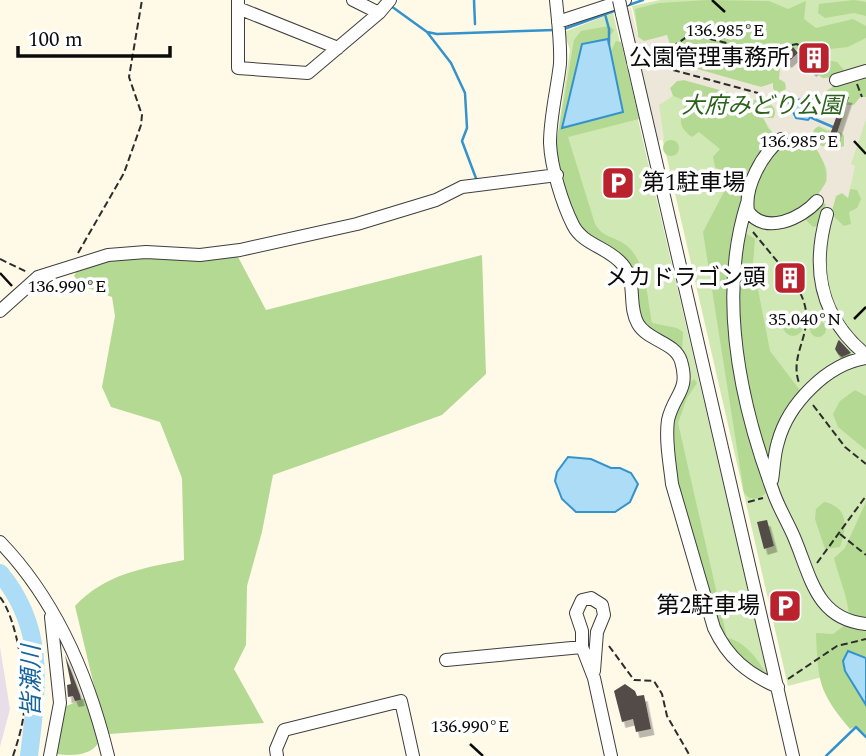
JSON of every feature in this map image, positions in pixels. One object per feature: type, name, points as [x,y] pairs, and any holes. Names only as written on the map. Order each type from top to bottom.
[{"type":"street","points":[[354,0],[384,7]]},
{"type":"street","points":[[556,0],[560,61],[550,143],[556,175],[578,233],[617,258],[625,267],[632,281],[638,325],[646,335],[675,350],[680,358],[685,383],[668,420],[669,464],[672,484],[714,628],[722,644],[740,666],[754,677],[778,685]]},
{"type":"street","points":[[619,0],[686,303],[737,505],[793,756]]},
{"type":"street","points":[[558,27],[625,0]]},
{"type":"street","points":[[338,48],[238,4],[238,68],[308,73],[338,48],[384,7]]},
{"type":"street","points":[[836,80],[866,71]]},
{"type":"street","points":[[781,139],[760,166],[742,219],[734,265],[733,315],[738,366],[773,489],[824,607],[849,622],[866,624]]},
{"type":"street","points":[[0,311],[38,277],[108,255],[146,252],[200,255],[240,250],[357,224],[436,200],[462,187],[556,175]]},
{"type":"street","points":[[747,203],[751,216],[775,223],[793,219],[817,201]]},
{"type":"street","points":[[773,489],[778,442],[794,409],[832,370],[866,356],[842,331],[822,288],[818,248],[827,214]]},
{"type":"street","points":[[0,542],[37,584],[67,639],[86,686],[107,756]]},
{"type":"street","points":[[594,678],[597,632],[604,615],[602,605],[591,598],[582,600],[576,613],[582,631],[582,647],[594,678],[611,756]]},
{"type":"street","points":[[50,756],[60,703],[51,613]]},
{"type":"street","points":[[446,660],[582,647]]},
{"type":"street","points":[[277,756],[276,749],[284,730],[401,701],[413,756]]},
{"type":"path","points":[[69,268],[124,173],[141,125],[142,114],[129,77],[142,0]]},
{"type":"path","points":[[672,47],[691,34],[758,51],[781,67]]},
{"type":"path","points":[[758,51],[797,44],[801,47]]},
{"type":"path","points":[[673,70],[758,93]]},
{"type":"path","points":[[816,111],[826,114]]},
{"type":"path","points":[[742,219],[786,272]]},
{"type":"path","points":[[0,260],[38,277]]},
{"type":"path","points":[[795,284],[799,290]]},
{"type":"path","points":[[737,505],[773,489]]},
{"type":"path","points":[[809,573],[866,496]]},
{"type":"path","points":[[839,534],[866,555]]},
{"type":"path","points":[[0,597],[15,632],[23,693],[24,718],[13,756]]},
{"type":"path","points":[[597,632],[634,680],[654,681],[662,694],[667,716],[690,756]]},
{"type":"path","points":[[778,685],[795,677],[837,646],[866,639]]},
{"type":"shaded area","points":[[628,8],[631,8],[638,37],[644,41],[667,35],[672,53],[687,66],[761,87],[773,83],[773,89],[778,93],[786,89],[785,82],[779,79],[780,69],[786,60],[788,62],[801,47],[817,45],[807,65],[822,78],[836,77],[837,84],[827,90],[825,96],[828,101],[841,102],[842,108],[833,131],[819,126],[814,129],[813,135],[819,145],[836,150],[844,146],[844,135],[838,131],[845,118],[846,105],[854,105],[860,97],[866,97],[866,119],[851,164],[855,166],[848,198],[842,193],[836,196],[831,214],[823,214],[826,204],[815,199],[827,181],[827,169],[806,136],[781,139],[775,136],[763,118],[774,118],[776,109],[770,104],[763,108],[756,100],[684,80],[677,81],[670,88],[673,96],[659,105],[664,139],[656,142]]},
{"type":"shaded area","points":[[0,647],[10,709],[0,747]]},
{"type":"green space","name":"大府みどり公園","points":[[660,0],[866,0],[866,658],[845,671],[788,686],[632,6]]},
{"type":"green space","points":[[708,0],[769,1],[788,9],[806,1],[804,19],[816,28],[853,19],[866,26],[866,38],[848,47],[821,50],[812,43],[796,50],[787,48],[783,56],[786,60],[780,79],[786,84],[786,89],[781,93],[774,91],[772,84],[761,87],[704,73],[692,67],[673,49],[667,35],[644,42],[638,37],[635,9],[659,3]]},
{"type":"green space","points":[[854,0],[866,2],[866,16],[854,13],[825,18],[818,13],[819,4]]},
{"type":"green space","name":"大府みどり公園","points":[[613,13],[769,680],[727,645],[673,464],[682,350],[647,332],[635,279],[569,203],[555,152],[570,50],[564,32]]},
{"type":"green space","points":[[609,26],[614,30],[608,39],[582,44],[623,111],[611,51],[616,41],[621,42],[639,119],[568,137],[595,224],[602,232],[622,242],[633,252],[645,281],[652,323],[677,328],[683,332],[682,350],[640,322],[635,279],[581,231],[569,203],[555,152],[574,40],[581,31]]},
{"type":"green space","points":[[819,61],[837,62],[849,76],[866,71],[866,97],[851,106],[827,101],[824,93],[837,84],[812,73],[821,63]]},
{"type":"green space","points":[[684,80],[756,100],[763,107],[772,105],[776,114],[772,119],[764,119],[768,128],[780,139],[800,136],[809,139],[826,169],[825,184],[815,199],[826,204],[820,225],[813,227],[801,215],[775,223],[751,216],[744,232],[755,239],[753,264],[770,351],[805,397],[785,427],[771,484],[745,394],[739,363],[733,301],[736,238],[731,239],[730,301],[737,363],[749,423],[767,483],[767,492],[758,499],[749,498],[744,493],[703,232],[726,188],[735,180],[715,167],[713,157],[720,149],[699,132],[692,137],[683,129],[681,117],[687,101],[673,96],[670,88],[677,81]]},
{"type":"green space","points":[[818,126],[827,131],[841,132],[846,139],[844,146],[836,150],[819,145],[812,132]]},
{"type":"green space","points":[[668,140],[674,140],[679,148],[677,154],[668,156],[663,151],[663,145]]},
{"type":"green space","points":[[850,189],[857,190],[861,199],[857,208],[849,212],[851,224],[844,226],[831,214],[836,196],[842,193],[848,197]]},
{"type":"green space","points":[[237,255],[266,310],[482,255],[486,374],[442,415],[273,475],[262,532],[247,586],[246,645],[234,669],[264,723],[109,734],[105,732],[75,606],[112,579],[184,560],[182,478],[160,422],[111,407],[102,387],[115,316],[112,297],[82,286],[74,276],[79,267],[110,258]]},
{"type":"green space","points":[[789,316],[797,316],[803,326],[797,336],[789,336],[783,330],[783,322]]},
{"type":"green space","points":[[815,321],[821,321],[826,329],[824,335],[815,337],[810,332],[810,326]]},
{"type":"green space","points":[[694,379],[697,383],[687,398],[678,423],[727,638],[747,648],[758,660],[769,680],[746,666],[717,627],[673,464],[673,421],[689,384]]},
{"type":"green space","points":[[855,390],[866,396],[866,450],[838,427],[833,414],[840,401]]},
{"type":"green space","points":[[824,502],[838,508],[842,513],[845,525],[840,547],[825,549],[815,519],[816,509]]},
{"type":"green space","points":[[866,502],[866,658],[848,651],[845,671],[866,705],[866,735],[856,726],[850,729],[826,695],[819,674],[816,633],[833,634],[849,622],[846,598],[834,558],[845,548]]},
{"type":"green space","points":[[85,698],[101,738],[98,744],[88,752],[77,755],[57,754],[62,708]]},
{"type":"water","points":[[608,39],[623,112],[562,128],[582,44]]},
{"type":"water","points":[[812,97],[817,110],[808,120],[796,118],[788,102]]},
{"type":"water","points":[[568,457],[591,459],[631,473],[638,484],[630,502],[615,512],[576,512],[562,499],[555,481],[557,472]]},
{"type":"water","points":[[848,651],[866,658],[866,705],[845,671],[843,661]]},
{"type":"building","points":[[793,47],[798,53],[788,62],[782,56]]},
{"type":"building","points":[[815,57],[821,63],[813,71],[807,65]]},
{"type":"building","points":[[844,96],[849,97],[834,142],[828,140]]},
{"type":"building","points":[[839,340],[851,353],[842,357],[838,354],[835,349]]},
{"type":"building","points":[[767,520],[774,546],[764,549],[757,522]]},
{"type":"building","points":[[65,655],[81,700],[75,701],[73,696],[68,697],[67,685],[71,684]]},
{"type":"building","points":[[625,684],[635,691],[637,696],[644,695],[651,729],[636,732],[633,719],[622,722],[614,691]]},
{"type":"waterway","points":[[474,0],[475,24]]},
{"type":"waterway","points":[[623,7],[643,0]]},
{"type":"waterway","points":[[391,6],[427,32],[437,34],[554,30]]},
{"type":"waterway","points":[[564,29],[617,10]]},
{"type":"waterway","points":[[605,14],[609,44]]},
{"type":"waterway","points":[[427,32],[451,63],[465,93],[467,128],[462,141],[477,181]]},
{"type":"waterway","points":[[817,103],[840,104]]},
{"type":"waterway","points":[[812,118],[833,127]]},
{"type":"waterway","name":"皆瀬川","points":[[0,573],[15,594],[32,638],[36,683],[29,756]]},
{"type":"waterway","points":[[826,756],[856,727],[866,737]]},
{"type":"place","name":"公園管理事務所","points":[[814,58]]},
{"type":"place","name":"第1駐車場","points":[[618,183]]},
{"type":"place","name":"メカドラゴン頭","points":[[790,278]]},
{"type":"place","name":"第2駐車場","points":[[785,606]]}]
